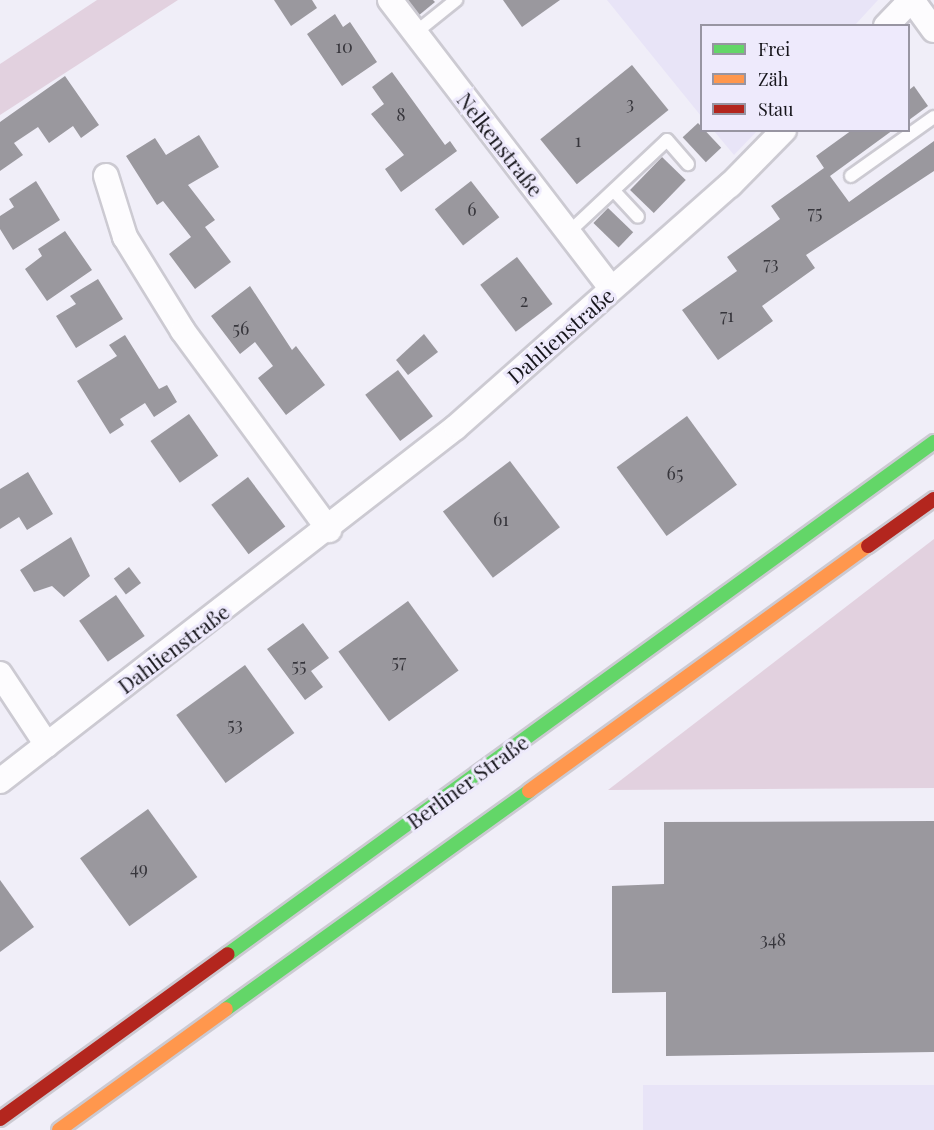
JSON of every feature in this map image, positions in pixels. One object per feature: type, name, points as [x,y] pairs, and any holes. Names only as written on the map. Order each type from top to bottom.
[{"type":"main road","name":"Berliner Straße","points":[[0,1119],[934,442]]},
{"type":"main road","name":"Berliner Straße","points":[[59,1130],[934,499]]},
{"type":"street","name":"Nelkenstraße","points":[[390,0],[612,289]]},
{"type":"street","points":[[888,24],[911,0],[934,30]]},
{"type":"street","name":"Dahlienstraße","points":[[0,781],[328,530],[612,289],[782,132]]},
{"type":"street","points":[[106,177],[125,237],[183,331],[328,530]]},
{"type":"street","points":[[0,674],[47,745]]},
{"type":"lane","points":[[415,33],[456,0]]},
{"type":"lane","points":[[850,176],[934,117]]},
{"type":"lane","points":[[569,232],[667,140],[688,164]]},
{"type":"lane","points":[[614,191],[638,217]]},
{"type":"shaded area","points":[[97,0],[178,0],[0,115],[0,64]]},
{"type":"shaded area","points":[[607,0],[878,0],[856,24],[700,24],[700,115]]},
{"type":"shaded area","points":[[715,132],[756,132],[734,155]]},
{"type":"shaded area","points":[[934,539],[934,788],[608,790]]},
{"type":"shaded area","points":[[643,1085],[934,1085],[934,1130],[643,1130]]},
{"type":"building","points":[[274,0],[312,0],[317,8],[291,26]]},
{"type":"building","points":[[404,0],[433,0],[435,2],[418,16]]},
{"type":"building","points":[[503,0],[560,0],[522,27]]},
{"type":"building","points":[[335,14],[343,27],[350,22],[377,62],[342,86],[307,34]]},
{"type":"building","points":[[632,65],[669,110],[577,184],[540,139]]},
{"type":"building","points":[[392,72],[445,145],[450,141],[457,151],[401,192],[385,169],[404,155],[371,114],[384,104],[372,87]]},
{"type":"building","points":[[65,76],[99,125],[81,138],[73,126],[49,143],[38,127],[14,143],[23,155],[0,171],[0,122]]},
{"type":"building","points":[[914,86],[928,106],[910,119],[910,89]]},
{"type":"building","points":[[698,123],[700,132],[706,132],[721,148],[706,162],[683,137]]},
{"type":"building","points":[[849,132],[890,132],[830,176],[849,202],[934,141],[934,171],[806,255],[815,268],[762,306],[773,321],[718,360],[682,310],[737,271],[727,257],[780,219],[771,206],[824,168],[816,156]]},
{"type":"building","points":[[199,135],[219,167],[188,185],[215,220],[205,227],[231,262],[195,289],[169,254],[191,237],[163,201],[157,205],[126,156],[155,138],[166,155]]},
{"type":"building","points":[[662,157],[686,180],[654,213],[630,190]]},
{"type":"building","points":[[36,181],[60,220],[13,250],[0,229],[0,216],[14,207],[9,199]]},
{"type":"building","points":[[471,181],[499,217],[463,246],[435,209]]},
{"type":"building","points":[[608,208],[633,232],[619,247],[593,223]]},
{"type":"building","points":[[65,231],[92,270],[47,301],[25,269],[42,256],[38,249]]},
{"type":"building","points":[[517,257],[553,304],[516,332],[480,285]]},
{"type":"building","points":[[98,279],[123,319],[76,348],[56,316],[76,304],[70,296]]},
{"type":"building","points":[[250,286],[292,350],[296,346],[325,385],[286,415],[258,378],[273,366],[255,342],[240,354],[211,316]]},
{"type":"building","points":[[424,334],[438,352],[408,375],[396,360]]},
{"type":"building","points":[[125,335],[159,389],[167,385],[177,402],[154,417],[145,403],[120,419],[124,425],[110,434],[77,381],[117,356],[109,345]]},
{"type":"building","points":[[398,370],[433,416],[400,441],[365,395]]},
{"type":"building","points":[[189,414],[218,456],[180,483],[150,441]]},
{"type":"building","points":[[687,416],[737,485],[667,536],[617,467]]},
{"type":"building","points":[[510,461],[560,527],[493,578],[443,512]]},
{"type":"building","points":[[28,472],[53,514],[27,530],[19,517],[0,529],[0,489]]},
{"type":"building","points":[[248,477],[285,527],[249,554],[211,505]]},
{"type":"building","points":[[71,537],[90,576],[64,597],[52,586],[34,592],[20,570]]},
{"type":"building","points":[[129,567],[141,583],[126,594],[114,578]]},
{"type":"building","points":[[116,595],[145,636],[108,662],[79,621]]},
{"type":"building","points":[[408,601],[459,671],[389,721],[338,652]]},
{"type":"building","points":[[303,623],[329,658],[311,671],[323,687],[305,700],[267,649]]},
{"type":"building","points":[[245,665],[294,733],[226,783],[176,715]]},
{"type":"building","points":[[148,809],[197,877],[129,926],[80,858]]},
{"type":"building","points":[[934,821],[934,1052],[666,1056],[666,992],[612,993],[612,886],[664,884],[664,822]]},
{"type":"building","points":[[0,880],[34,927],[0,952]]},
{"type":"traffic: fast","points":[[228,954],[934,442]]},
{"type":"traffic: fast","points":[[226,1009],[529,791]]},
{"type":"traffic: slow","points":[[529,791],[868,546]]},
{"type":"traffic: slow","points":[[59,1130],[226,1009]]},
{"type":"traffic: jam","points":[[868,546],[934,499]]},
{"type":"traffic: jam","points":[[0,1119],[228,954]]}]
